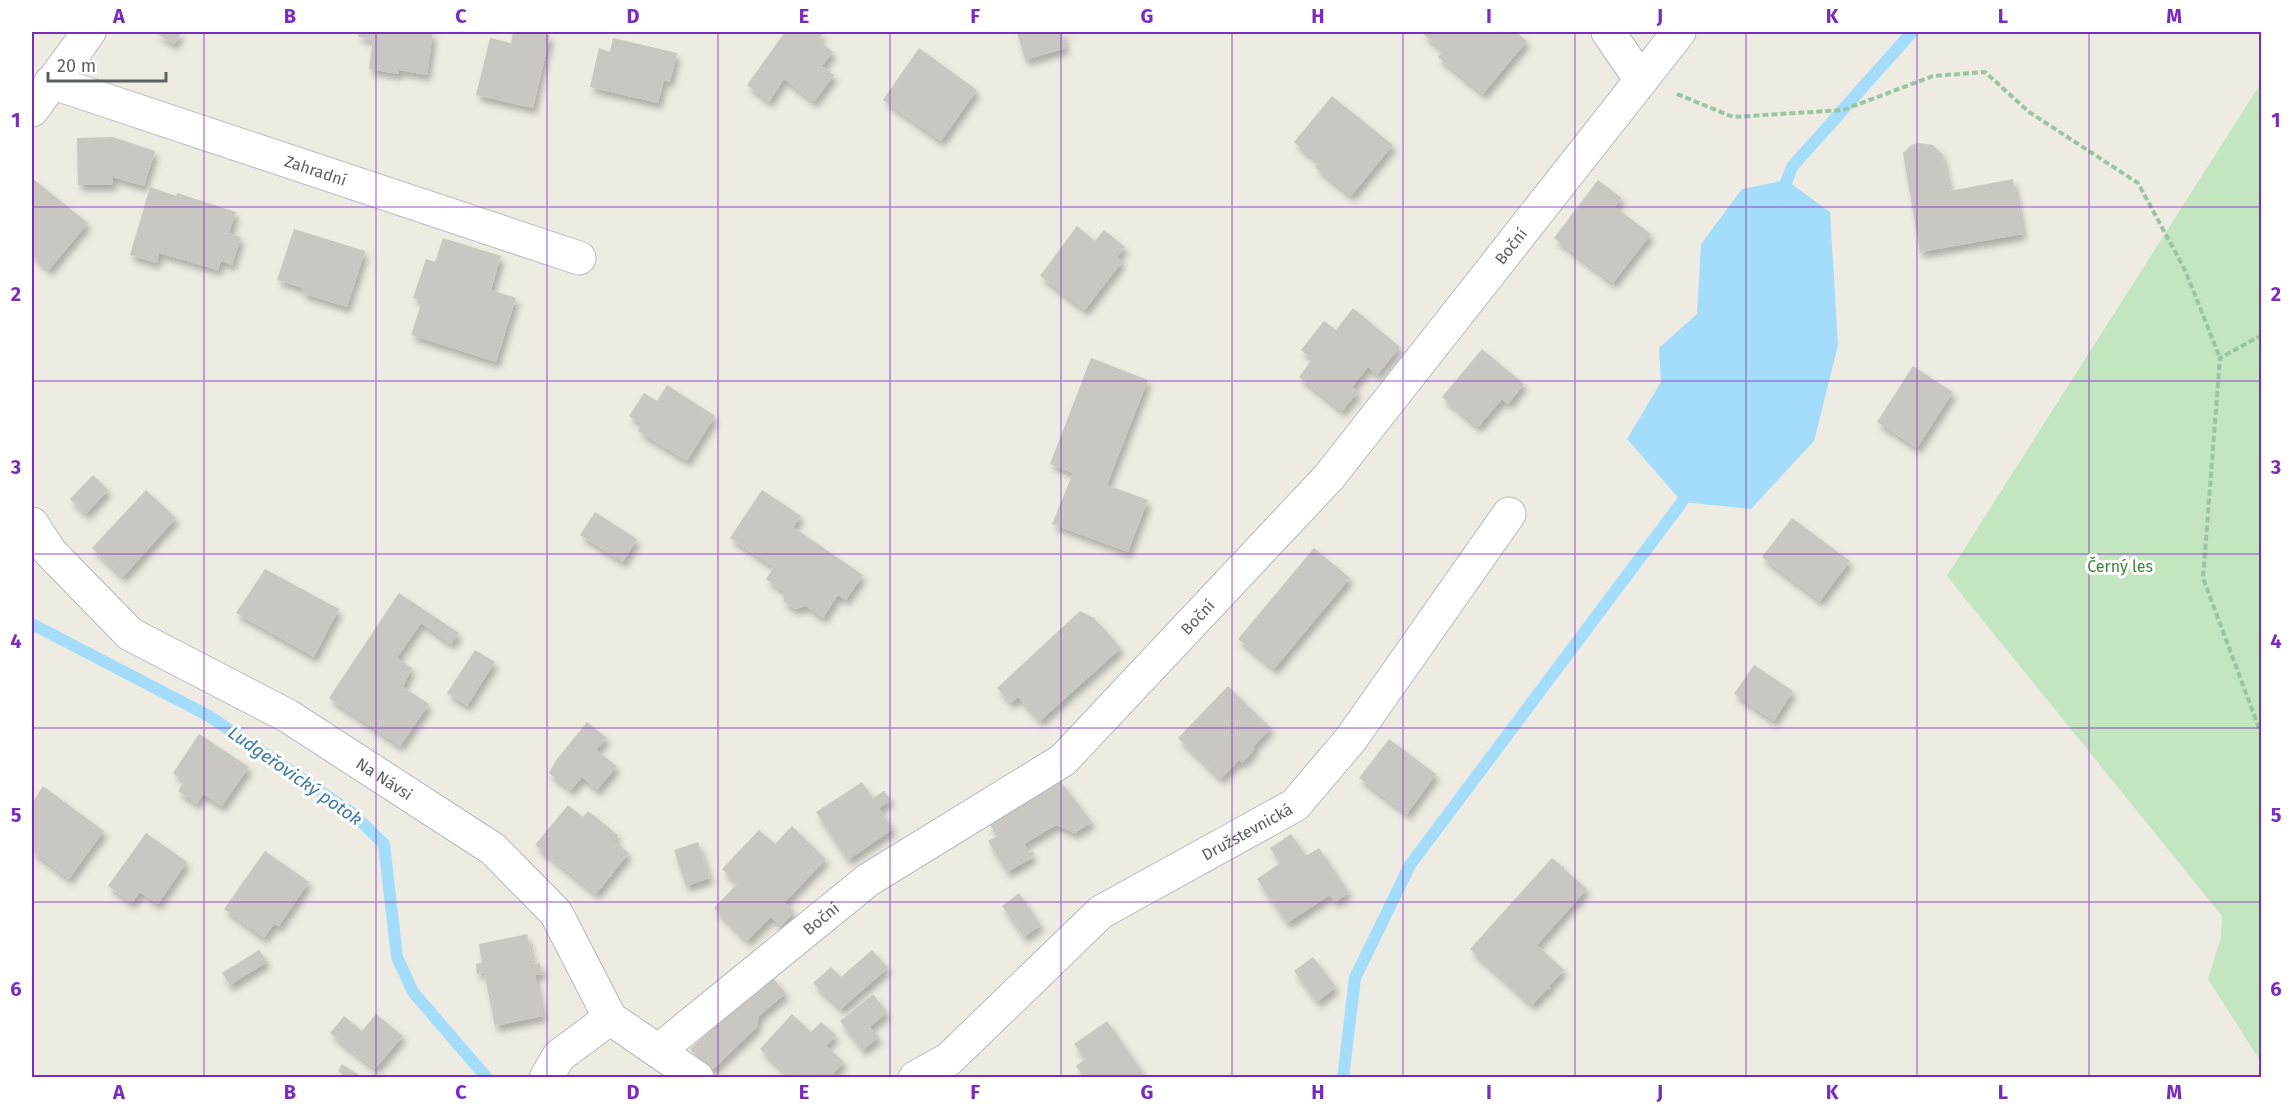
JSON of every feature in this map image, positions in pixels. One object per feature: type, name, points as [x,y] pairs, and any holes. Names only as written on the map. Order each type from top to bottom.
[{"type":"street","points":[[32,110],[89,32]]},
{"type":"street","points":[[1608,32],[1641,80]]},
{"type":"street","name":"Boční","points":[[658,1051],[868,880],[1063,760],[1329,477],[1678,32]]},
{"type":"street","name":"Zahradní","points":[[51,82],[579,258]]},
{"type":"street","name":"Družstevnická","points":[[915,1077],[950,1059],[1101,912],[1295,805],[1351,739],[1509,514]]},
{"type":"street","name":"Na Návsi","points":[[32,524],[50,552],[130,634],[288,716],[493,849],[556,914],[610,1018],[697,1077]]},
{"type":"street","points":[[546,1077],[559,1056],[610,1018]]},
{"type":"path","points":[[1641,80],[1733,117],[1843,110],[1933,76],[1985,72],[2030,112],[2138,183],[2185,270],[2220,358],[2203,578],[2262,736]]},
{"type":"path","points":[[2220,358],[2262,335]]},
{"type":"green space","name":"Černý les","points":[[2261,83],[2261,1062],[2208,979],[2221,938],[2222,916],[1947,576]]},
{"type":"water","points":[[1786,180],[1830,212],[1838,346],[1814,441],[1751,509],[1682,502],[1627,439],[1661,382],[1659,348],[1697,314],[1701,244],[1742,189]]},
{"type":"building","points":[[154,32],[182,32],[174,44]]},
{"type":"building","points":[[359,32],[433,32],[427,75],[399,70],[399,74],[369,69],[373,39],[358,37]]},
{"type":"building","points":[[513,32],[550,35],[533,108],[476,95],[490,38],[511,43]]},
{"type":"building","points":[[785,32],[824,32],[818,40],[833,52],[822,66],[834,75],[814,102],[784,79],[769,102],[747,85]]},
{"type":"building","points":[[1017,32],[1070,32],[1062,35],[1066,48],[1025,60]]},
{"type":"building","points":[[1421,32],[1516,32],[1527,41],[1483,94],[1438,57],[1443,51]]},
{"type":"building","points":[[613,38],[677,53],[670,82],[664,80],[658,103],[590,87],[599,48],[610,52]]},
{"type":"building","points":[[919,48],[977,90],[941,141],[883,100]]},
{"type":"building","points":[[1332,96],[1393,145],[1351,196],[1315,167],[1318,162],[1294,142]]},
{"type":"building","points":[[113,137],[155,151],[144,186],[113,177],[113,185],[78,185],[77,138]]},
{"type":"building","points":[[1918,143],[1933,145],[1942,154],[1950,191],[2013,179],[2023,234],[1920,252],[1903,153],[1911,145]]},
{"type":"building","points":[[32,178],[88,223],[49,270],[32,255]]},
{"type":"building","points":[[1598,180],[1622,198],[1615,207],[1651,234],[1613,283],[1554,238]]},
{"type":"building","points":[[150,187],[236,212],[229,233],[241,237],[232,265],[221,261],[218,270],[159,253],[157,263],[130,255]]},
{"type":"building","points":[[1077,226],[1095,241],[1104,230],[1125,247],[1117,257],[1122,262],[1085,310],[1040,276]]},
{"type":"building","points":[[294,229],[365,251],[347,307],[302,293],[303,288],[277,280]]},
{"type":"building","points":[[443,238],[501,256],[491,290],[516,298],[496,362],[411,335],[422,301],[413,298],[426,259],[435,262]]},
{"type":"building","points":[[1353,308],[1400,347],[1377,375],[1368,367],[1352,387],[1358,392],[1342,411],[1299,377],[1312,359],[1301,350],[1324,321],[1336,330]]},
{"type":"building","points":[[1482,349],[1524,384],[1508,404],[1502,399],[1478,427],[1442,397]]},
{"type":"building","points":[[1091,358],[1148,380],[1107,485],[1148,500],[1128,552],[1052,524],[1073,473],[1050,464]]},
{"type":"building","points":[[1913,366],[1953,392],[1917,448],[1877,422]]},
{"type":"building","points":[[667,385],[715,416],[687,461],[638,431],[642,424],[629,416],[644,393],[657,401]]},
{"type":"building","points":[[93,475],[108,490],[86,514],[70,499]]},
{"type":"building","points":[[146,490],[176,518],[123,577],[92,548]]},
{"type":"building","points":[[762,490],[801,516],[793,527],[863,575],[846,600],[838,595],[823,618],[806,606],[795,609],[784,602],[783,591],[766,579],[774,567],[730,538]]},
{"type":"building","points":[[595,512],[637,539],[623,562],[580,535]]},
{"type":"building","points":[[1792,518],[1850,561],[1820,601],[1762,557]]},
{"type":"building","points":[[1314,548],[1350,578],[1274,669],[1238,639]]},
{"type":"building","points":[[265,569],[339,609],[314,657],[236,613]]},
{"type":"building","points":[[399,593],[459,633],[451,644],[421,623],[397,658],[412,668],[403,687],[429,704],[400,746],[329,698]]},
{"type":"building","points":[[1080,611],[1094,618],[1121,648],[1040,721],[1018,697],[1011,703],[997,688]]},
{"type":"building","points":[[475,650],[495,662],[467,706],[447,693]]},
{"type":"building","points":[[1754,665],[1793,691],[1774,721],[1734,694]]},
{"type":"building","points":[[1228,686],[1271,728],[1242,763],[1239,760],[1221,779],[1178,738]]},
{"type":"building","points":[[587,722],[607,738],[596,750],[617,766],[597,790],[582,777],[571,790],[549,773],[557,759]]},
{"type":"building","points":[[199,734],[249,767],[222,806],[203,794],[197,804],[178,791],[184,781],[173,773]]},
{"type":"building","points":[[1389,739],[1436,774],[1407,814],[1359,778]]},
{"type":"building","points":[[862,782],[873,798],[884,791],[891,800],[879,808],[893,829],[848,860],[816,812]]},
{"type":"building","points":[[1061,782],[1092,822],[1075,833],[1056,825],[1024,844],[1030,853],[1033,851],[1032,858],[1007,872],[988,841],[997,836],[989,823]]},
{"type":"building","points":[[43,786],[104,831],[69,879],[32,851],[32,803]]},
{"type":"building","points":[[568,805],[583,817],[588,811],[618,835],[614,841],[629,853],[596,894],[535,845]]},
{"type":"building","points":[[792,826],[826,859],[785,902],[794,912],[781,926],[771,917],[747,941],[714,908],[737,884],[722,869],[759,830],[775,844]]},
{"type":"building","points":[[146,833],[187,862],[158,904],[140,892],[132,903],[108,886]]},
{"type":"building","points":[[1291,834],[1306,856],[1319,848],[1349,893],[1335,902],[1330,895],[1287,923],[1257,879],[1280,863],[1270,848]]},
{"type":"building","points":[[698,842],[710,878],[686,886],[674,850]]},
{"type":"building","points":[[265,851],[309,882],[279,926],[274,924],[264,938],[224,909]]},
{"type":"building","points":[[1552,858],[1564,866],[1564,869],[1587,889],[1537,945],[1564,970],[1549,986],[1551,988],[1549,990],[1548,988],[1532,1005],[1470,949]]},
{"type":"building","points":[[1019,893],[1041,925],[1024,937],[1002,906]]},
{"type":"building","points":[[527,934],[533,964],[540,963],[542,974],[535,975],[543,1016],[495,1026],[484,972],[477,974],[476,964],[482,963],[479,944]]},
{"type":"building","points":[[259,950],[267,962],[230,985],[222,973]]},
{"type":"building","points":[[872,950],[888,968],[841,1009],[813,983],[831,967],[841,977]]},
{"type":"building","points":[[1313,957],[1336,987],[1317,1002],[1294,971]]},
{"type":"building","points":[[770,975],[786,993],[759,1016],[758,1026],[711,1071],[690,1049]]},
{"type":"building","points":[[873,994],[887,1012],[870,1027],[879,1037],[863,1050],[840,1021]]},
{"type":"building","points":[[376,1014],[403,1036],[375,1069],[330,1033],[344,1016],[362,1031]]},
{"type":"building","points":[[792,1014],[811,1032],[821,1022],[836,1035],[826,1046],[844,1062],[830,1077],[790,1077],[760,1049]]},
{"type":"building","points":[[1107,1021],[1146,1077],[1084,1077],[1076,1066],[1085,1059],[1074,1044]]},
{"type":"building","points":[[342,1064],[362,1077],[341,1077],[343,1075],[338,1071]]},
{"type":"waterway","points":[[1781,196],[1792,167],[1912,32]]},
{"type":"waterway","points":[[1343,1078],[1355,978],[1410,865],[1682,502],[1687,486]]},
{"type":"waterway","name":"Ludgeřovický potok","points":[[32,624],[209,716],[352,813],[384,844],[397,957],[413,992],[487,1078]]}]
